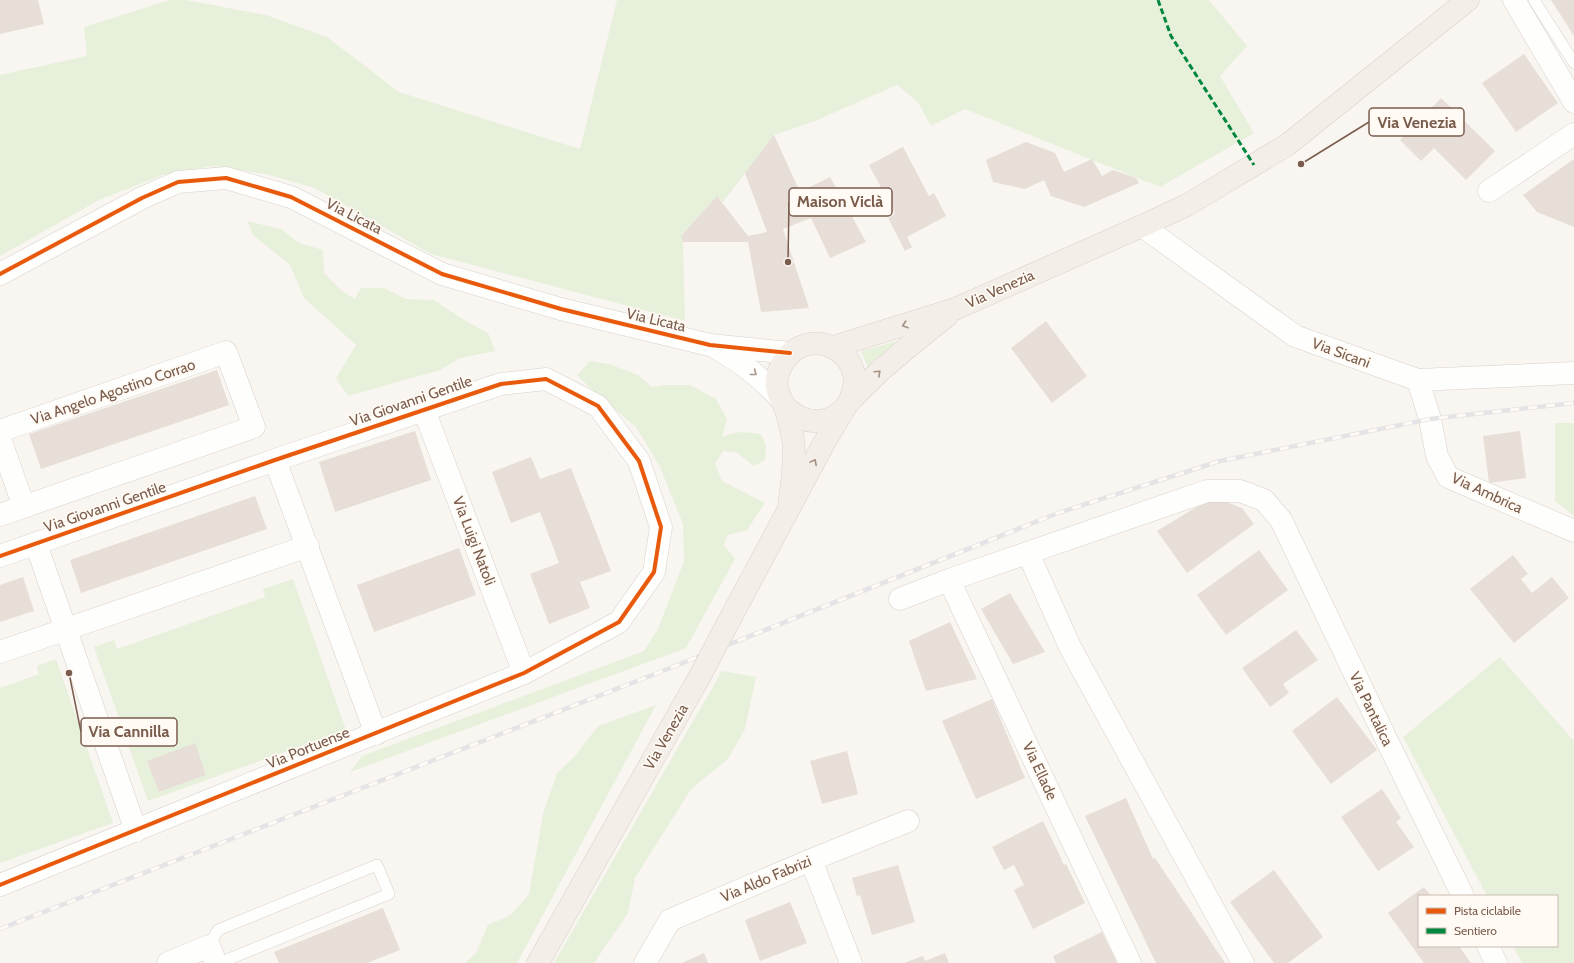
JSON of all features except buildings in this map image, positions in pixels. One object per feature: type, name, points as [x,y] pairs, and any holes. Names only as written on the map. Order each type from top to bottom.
[{"type":"main road","name":"Via Venezia","points":[[955,309],[1142,226],[1187,204],[1287,145],[1468,0]]},
{"type":"main road","points":[[833,347],[955,309]]},
{"type":"main road","points":[[782,401],[792,413],[801,419],[822,421],[832,418],[847,406],[878,374],[955,309]]},
{"type":"main road","points":[[788,508],[794,467],[793,439],[777,386],[778,374],[782,362],[790,353],[800,347],[812,343],[824,344],[833,347],[849,362],[854,374],[855,388],[847,406]]},
{"type":"main road","name":"Via Venezia","points":[[538,963],[700,676],[788,508],[847,406]]},
{"type":"street","points":[[1514,0],[1574,102]]},
{"type":"street","points":[[1489,191],[1574,134]]},
{"type":"street","name":"Via Licata","points":[[0,274],[142,198],[178,182],[226,178],[291,197],[442,274],[560,309],[710,345]]},
{"type":"street","name":"Via Sicani","points":[[1142,226],[1295,336],[1418,380],[1574,373]]},
{"type":"street","points":[[710,345],[790,353]]},
{"type":"street","points":[[710,345],[742,363],[762,379],[782,401]]},
{"type":"street","name":"Via Angelo Agostino Corrao","points":[[0,431],[226,352],[254,427],[24,506]]},
{"type":"street","name":"Via Giovanni Gentile","points":[[0,556],[275,460],[501,384],[546,379],[598,406],[639,461],[661,527],[654,572],[619,622]]},
{"type":"street","name":"Via Ambrica","points":[[1418,380],[1430,419],[1437,456],[1448,477],[1574,532]]},
{"type":"street","name":"Via Luigi Natoli","points":[[424,410],[524,673]]},
{"type":"street","points":[[0,439],[24,506],[0,515]]},
{"type":"street","points":[[275,460],[308,546],[376,734]]},
{"type":"street","name":"Via Pantalica","points":[[900,599],[949,580],[1207,491],[1240,491],[1264,500],[1281,520],[1385,738],[1463,895]]},
{"type":"street","points":[[36,544],[136,831]]},
{"type":"street","points":[[0,652],[308,546]]},
{"type":"street","points":[[1028,553],[1070,647],[1243,963]]},
{"type":"street","name":"Via Ellade","points":[[949,580],[1130,963]]},
{"type":"street","name":"Via Portuense","points":[[0,885],[524,673],[619,622]]},
{"type":"street","name":"Via Aldo Fabrizi","points":[[645,963],[670,920],[811,860],[908,821]]},
{"type":"street","points":[[811,860],[851,963]]},
{"type":"street","points":[[1488,947],[1496,963]]},
{"type":"street","points":[[168,963],[214,958]]},
{"type":"lane","points":[[1534,0],[1574,63]]},
{"type":"lane","points":[[377,865],[389,894],[214,958],[218,930],[377,865]]},
{"type":"green space","points":[[170,0],[186,0],[266,15],[327,37],[399,92],[580,149],[617,0],[1209,0],[1247,46],[1220,76],[1254,133],[1160,187],[965,109],[931,126],[918,102],[897,85],[815,121],[774,135],[723,202],[717,196],[681,236],[683,242],[685,321],[431,254],[315,188],[266,174],[213,166],[163,175],[99,200],[0,256],[0,75],[87,56],[84,27]]},
{"type":"green space","points":[[247,221],[281,229],[299,243],[323,250],[324,273],[342,291],[355,299],[361,288],[384,288],[406,299],[434,300],[464,320],[488,333],[495,351],[460,358],[440,370],[348,396],[336,378],[356,345],[304,298],[290,265],[253,235]]},
{"type":"green space","points":[[901,340],[869,370],[861,351]]},
{"type":"green space","points":[[590,361],[609,364],[638,375],[652,387],[665,385],[690,385],[716,399],[727,419],[722,438],[726,435],[735,433],[745,432],[761,434],[766,445],[765,460],[754,466],[736,452],[723,451],[715,464],[722,481],[765,503],[747,530],[728,535],[724,545],[735,559],[686,648],[350,772],[362,756],[644,651],[658,629],[684,561],[683,524],[660,467],[636,427],[593,391],[577,375]]},
{"type":"green space","points":[[1555,423],[1574,423],[1574,516],[1555,501]]},
{"type":"green space","points":[[293,579],[346,730],[148,801],[94,647],[114,640],[117,649],[265,597],[263,589]],"holes":[[[195,744],[206,775],[159,792],[147,761]]]},
{"type":"green space","points":[[1500,657],[1574,741],[1574,963],[1522,963],[1514,947],[1558,947],[1558,895],[1486,895],[1403,737]]},
{"type":"green space","points":[[56,659],[113,823],[0,863],[0,688],[39,674],[37,666]]},
{"type":"green space","points":[[722,671],[756,677],[745,729],[728,759],[691,789],[635,878],[628,913],[594,963],[554,963]]},
{"type":"green space","points":[[656,705],[517,963],[465,963],[476,953],[488,925],[511,915],[529,894],[543,814],[557,773],[575,756],[598,726]]},
{"type":"railway","points":[[0,929],[655,674],[1058,513],[1220,461],[1430,419],[1574,403]]},
{"type":"marked path","points":[[1158,0],[1171,36],[1254,165]]},
{"type":"cycle path","points":[[0,274],[142,198],[178,182],[226,178],[291,197],[442,274],[561,309],[710,345],[790,353]]},
{"type":"cycle path","points":[[0,556],[275,460],[501,384],[546,379],[598,406],[639,461],[661,527],[654,572],[619,622],[524,673],[0,885]]},
{"type":"place","name":"Via Venezia","points":[[1301,164]]},
{"type":"place","name":"Maison Viclà","points":[[788,262]]},
{"type":"place","name":"Via Cannilla","points":[[69,673]]}]
